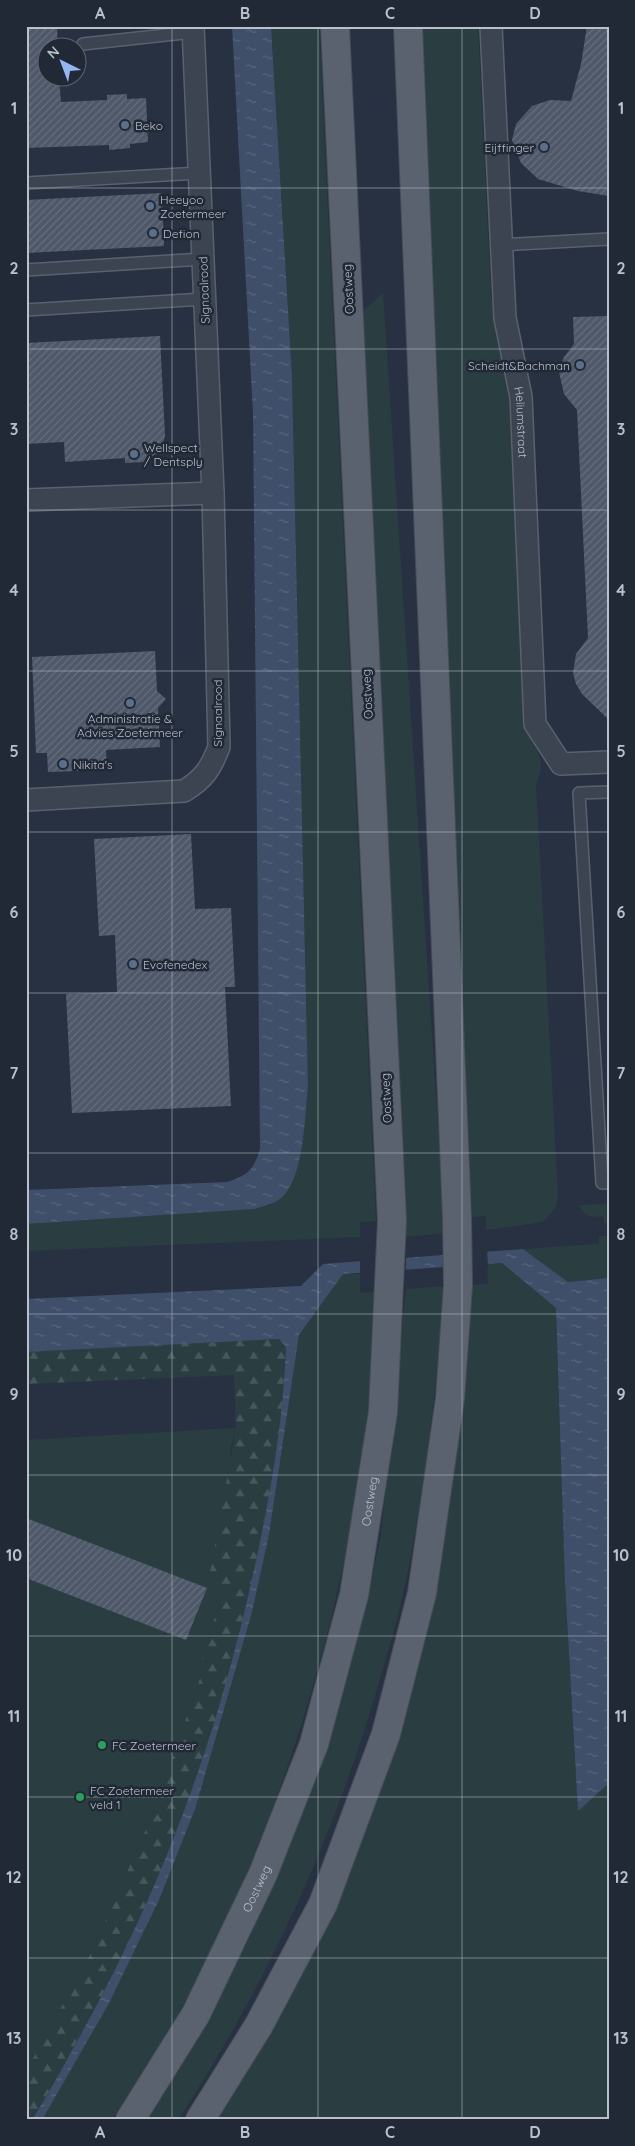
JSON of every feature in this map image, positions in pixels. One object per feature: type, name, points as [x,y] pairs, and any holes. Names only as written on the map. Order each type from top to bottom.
[{"type":"main road","name":"Oostweg","points":[[130,2120],[196,2014],[263,1874],[314,1744],[354,1594],[383,1412],[392,1220],[335,26]]},
{"type":"main road","points":[[200,2120],[259,2024],[323,1904],[386,1734],[422,1593],[450,1400],[458,1285],[457,1217],[408,26]]},
{"type":"street","name":"Heliumstraat","points":[[491,26],[505,318],[521,396],[535,724],[561,764],[609,762]]},
{"type":"street","name":"Signaalrood","points":[[26,800],[184,791],[201,781],[212,766],[219,748],[213,493],[193,29]]},
{"type":"street","points":[[26,500],[213,493]]},
{"type":"lane","points":[[88,43],[193,29]]},
{"type":"lane","points":[[26,183],[199,173]]},
{"type":"lane","points":[[501,245],[609,239]]},
{"type":"lane","points":[[26,270],[203,259]]},
{"type":"lane","points":[[26,310],[204,299]]},
{"type":"lane","points":[[609,792],[579,793],[602,1183],[609,1183]]},
{"type":"green space","points":[[271,26],[319,26],[376,1221],[360,1222],[360,1237],[26,1251],[26,1224],[254,1209],[272,1204],[304,1136],[308,1087],[292,376]]},
{"type":"green space","points":[[413,26],[478,26],[491,297],[509,398],[523,723],[541,762],[541,770],[536,784],[558,1196],[556,1207],[543,1222],[486,1230],[486,1216],[472,1217]]},
{"type":"green space","points":[[383,293],[445,1233],[405,1237],[406,1219],[355,319]]},
{"type":"green space","points":[[609,1204],[609,1223],[604,1223],[603,1216],[595,1217],[586,1214],[579,1205]]},
{"type":"green space","points":[[599,1236],[609,1236],[609,1278],[568,1282],[523,1249],[599,1244]]},
{"type":"green space","points":[[502,1263],[556,1308],[565,1584],[578,1810],[609,1783],[609,2120],[212,2120],[370,1805],[471,1285],[488,1284],[487,1264]]},
{"type":"green space","points":[[343,1274],[360,1274],[360,1293],[376,1292],[368,1421],[346,1550],[326,1636],[302,1722],[273,1806],[240,1889],[202,1969],[159,2046],[112,2120],[42,2120],[252,1612],[269,1535],[299,1335]]},
{"type":"green space","points":[[446,1286],[423,1485],[409,1564],[399,1612],[382,1672],[344,1790],[322,1847],[271,1959],[211,2067],[178,2120],[145,2120],[247,1944],[283,1859],[329,1732],[366,1603],[381,1536],[406,1289]]},
{"type":"green space","points":[[279,1339],[286,1347],[282,1405],[269,1493],[243,1620],[210,1741],[168,1859],[125,1951],[39,2109],[32,2120],[26,2120],[26,2071],[90,1955],[152,1816],[202,1673],[202,1658],[222,1594],[208,1584],[236,1428],[234,1375],[26,1384],[26,1352]]},
{"type":"green space","name":"FC Zoetermeer","points":[[236,1428],[231,1447],[222,1594],[202,1658],[202,1673],[152,1816],[90,1955],[26,2071],[26,1440]]},
{"type":"water","points":[[232,26],[271,26],[292,376],[308,1087],[300,1158],[291,1184],[285,1194],[275,1202],[254,1209],[26,1224],[26,1190],[227,1182],[249,1171],[260,1149],[253,413]]},
{"type":"water","points":[[523,1249],[568,1282],[609,1278],[609,1783],[578,1811],[565,1584],[556,1308],[502,1263],[343,1274],[299,1335],[269,1535],[252,1612],[195,1809],[159,1900],[108,2005],[42,2120],[32,2120],[105,1989],[133,1933],[181,1819],[202,1761],[237,1641],[258,1550],[278,1435],[286,1347],[279,1339],[26,1352],[26,1299],[301,1286],[323,1264]]},
{"type":"pier","points":[[487,1248],[488,1267],[445,1270],[445,1252]]},
{"type":"pier","points":[[406,1255],[406,1273],[360,1276],[360,1259]]},
{"type":"building","points":[[26,26],[57,26],[58,38],[38,38],[38,88],[60,88],[61,102],[107,100],[107,95],[127,94],[127,99],[146,98],[148,142],[130,144],[130,148],[109,150],[109,145],[26,148]]},
{"type":"building","points":[[587,26],[609,26],[609,196],[578,191],[538,179],[521,163],[512,140],[516,124],[532,106],[550,100],[571,101],[581,64]]},
{"type":"building","points":[[162,193],[164,246],[26,253],[26,200]]},
{"type":"building","points":[[609,316],[609,720],[582,694],[576,684],[573,673],[576,654],[588,638],[577,410],[564,394],[559,372],[564,357],[574,344],[573,317]]},
{"type":"building","points":[[160,336],[165,436],[162,447],[157,453],[145,462],[125,463],[125,458],[65,462],[64,442],[26,444],[26,343]]},
{"type":"building","points":[[155,651],[157,691],[166,699],[158,708],[160,747],[106,750],[107,770],[48,772],[47,753],[36,753],[32,657]]},
{"type":"building","points":[[191,834],[195,909],[231,908],[235,987],[225,987],[231,1106],[72,1113],[66,994],[117,992],[115,935],[99,936],[94,839]]},
{"type":"building","points":[[26,1518],[207,1588],[186,1640],[26,1578]]},
{"type":"place","name":"Beko","points":[[125,125]]},
{"type":"place","name":"Eijffinger","points":[[544,147]]},
{"type":"place","name":"Heeyoo Zoetermeer","points":[[150,206]]},
{"type":"place","name":"Defion","points":[[153,233]]},
{"type":"place","name":"Scheidt&Bachman","points":[[580,365]]},
{"type":"place","name":"Wellspect / Dentsply","points":[[134,454]]},
{"type":"place","name":"Administratie & Advies Zoetermeer","points":[[130,703]]},
{"type":"place","name":"Nikita's","points":[[63,764]]},
{"type":"place","name":"Evofenedex","points":[[133,964]]},
{"type":"place","name":"FC Zoetermeer","points":[[102,1745]]},
{"type":"place","name":"FC Zoetermeer veld 1","points":[[80,1797]]}]
